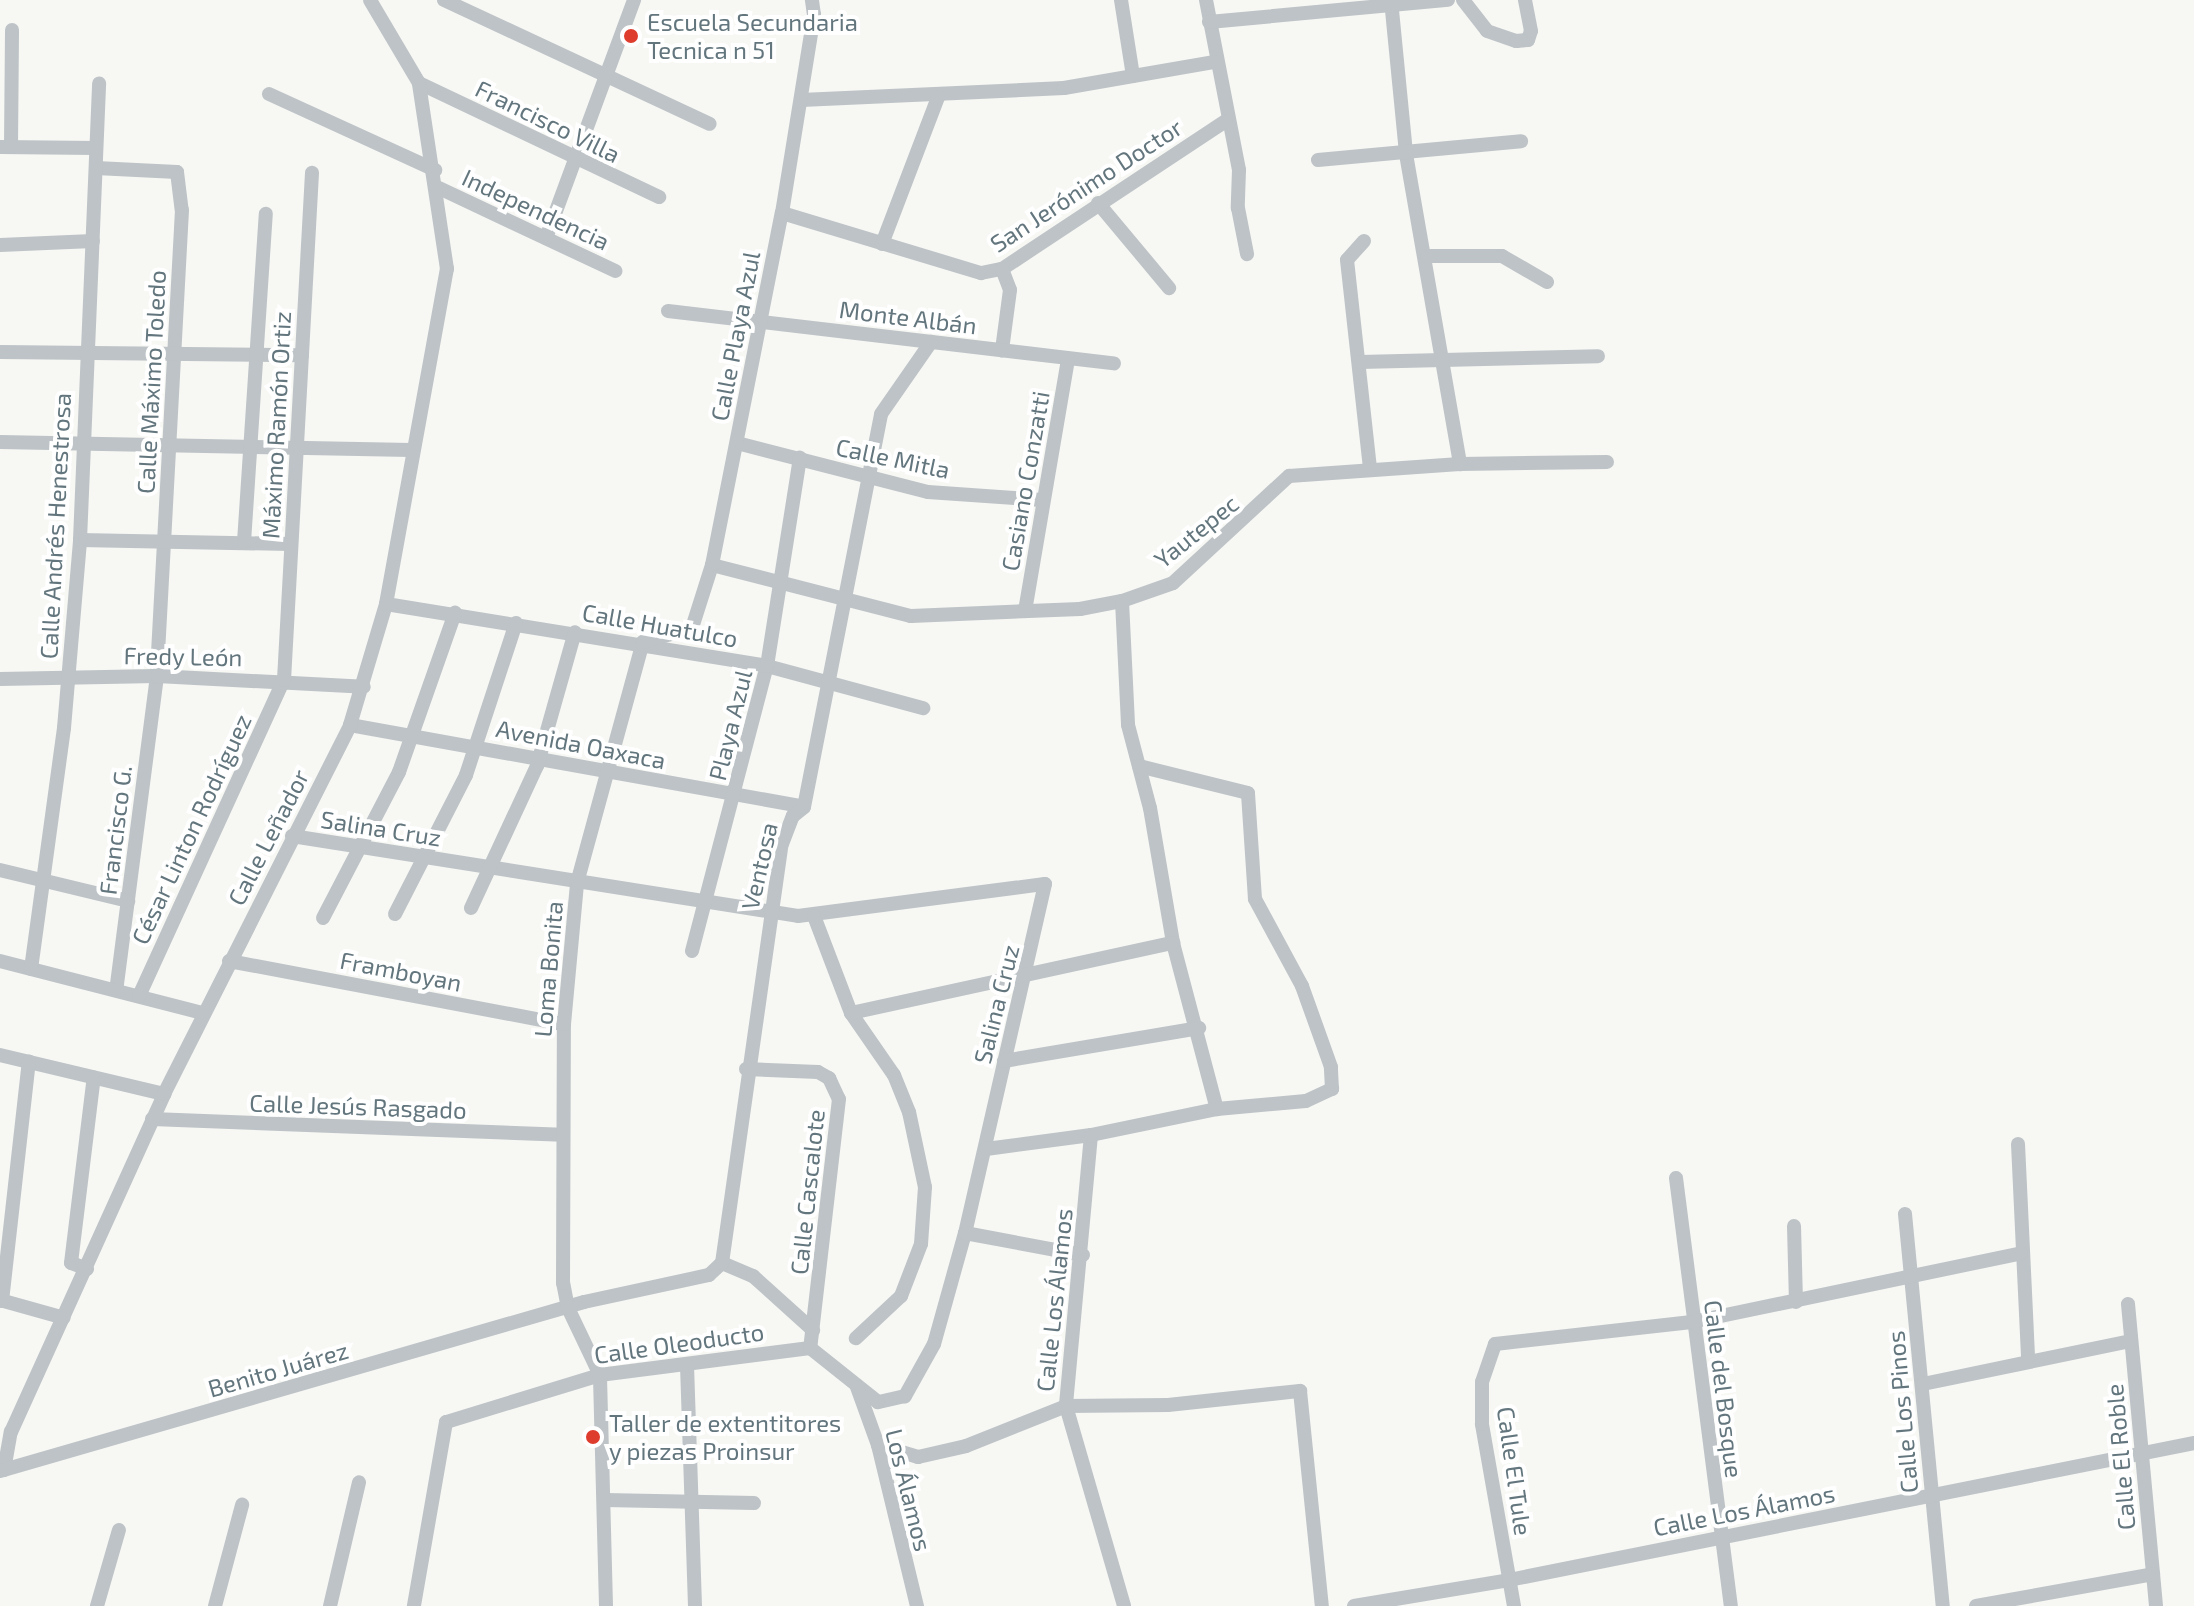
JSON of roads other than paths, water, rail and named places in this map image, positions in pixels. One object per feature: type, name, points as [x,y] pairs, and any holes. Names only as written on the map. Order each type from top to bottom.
[{"type":"street","points":[[370,0],[419,83]]},
{"type":"street","points":[[444,0],[710,124]]},
{"type":"street","points":[[546,238],[634,0]]},
{"type":"street","name":"Calle Playa Azul","points":[[643,642],[692,628],[712,565],[782,213],[801,100],[812,0]]},
{"type":"street","points":[[1121,0],[1133,76]]},
{"type":"street","points":[[1206,0],[1226,121],[1239,170],[1238,208],[1247,254]]},
{"type":"street","points":[[1209,22],[1298,6],[1448,0]]},
{"type":"street","points":[[1463,0],[1487,31],[1516,41],[1528,40],[1531,31],[1525,0]]},
{"type":"street","points":[[1392,2],[1406,154],[1427,256],[1460,464]]},
{"type":"street","points":[[12,30],[5,147],[96,148]]},
{"type":"street","points":[[801,100],[938,97],[1064,88],[1215,62]]},
{"type":"street","name":"Calle Andrés Henestrosa","points":[[31,969],[69,679],[80,540],[99,83]]},
{"type":"street","name":"Francisco Villa","points":[[419,83],[659,197]]},
{"type":"street","name":"Calle Leñador","points":[[2,1471],[5,1431],[64,1318],[202,1013],[350,725],[364,687],[386,604],[411,450],[447,269],[439,188],[419,83]]},
{"type":"street","points":[[269,94],[435,170]]},
{"type":"street","points":[[882,244],[938,97]]},
{"type":"street","name":"San Jerónimo Doctor","points":[[782,213],[981,273],[1002,269],[1226,121]]},
{"type":"street","points":[[1318,160],[1521,141]]},
{"type":"street","name":"Calle Máximo Toledo","points":[[96,168],[177,172],[182,210],[157,676]]},
{"type":"street","name":"Máximo Ramón Ortiz","points":[[284,680],[312,173]]},
{"type":"street","name":"Independencia","points":[[439,188],[615,271]]},
{"type":"street","points":[[1098,203],[1169,288]]},
{"type":"street","points":[[244,542],[266,214]]},
{"type":"street","points":[[0,245],[93,241]]},
{"type":"street","points":[[1364,241],[1347,260],[1370,469]]},
{"type":"street","points":[[1427,256],[1502,256],[1547,282]]},
{"type":"street","points":[[1002,269],[1010,290],[1002,350]]},
{"type":"street","name":"Monte Albán","points":[[668,311],[1114,363]]},
{"type":"street","name":"Ventosa","points":[[722,1263],[746,1069],[786,828],[804,807],[881,414],[931,342]]},
{"type":"street","points":[[0,352],[302,355]]},
{"type":"street","points":[[1360,362],[1598,356]]},
{"type":"street","name":"Casiano Conzatti","points":[[1025,611],[1068,359]]},
{"type":"street","points":[[0,442],[411,450]]},
{"type":"street","name":"Calle Mitla","points":[[737,443],[800,458],[869,480],[928,492],[1042,500]]},
{"type":"street","name":"Playa Azul","points":[[692,951],[701,902],[735,798],[767,666],[784,584],[800,458]]},
{"type":"street","name":"Yautepec","points":[[712,565],[938,619],[1122,601],[1173,583],[1218,546],[1289,476],[1460,464],[1607,462]]},
{"type":"street","points":[[80,540],[291,544]]},
{"type":"street","points":[[1122,601],[1128,725],[1139,766],[1173,943],[1199,1028],[1217,1109]]},
{"type":"street","name":"Calle Huatulco","points":[[386,604],[643,642],[767,666],[923,708]]},
{"type":"street","points":[[323,918],[363,847],[414,736],[455,613]]},
{"type":"street","points":[[395,914],[476,746],[516,623]]},
{"type":"street","points":[[471,908],[540,757],[575,632]]},
{"type":"street","name":"Loma Bonita","points":[[600,1375],[568,1308],[563,1283],[564,1024],[577,883],[643,642]]},
{"type":"street","name":"Fredy León","points":[[0,679],[157,676],[284,680],[364,687]]},
{"type":"street","name":"Francisco G.","points":[[116,990],[157,676]]},
{"type":"street","name":"César Linton Rodríguez","points":[[139,996],[284,680]]},
{"type":"street","name":"Avenida Oaxaca","points":[[350,725],[608,768],[735,798],[804,807]]},
{"type":"street","points":[[986,1149],[1091,1135],[1217,1109],[1306,1101],[1332,1089],[1331,1067],[1302,986],[1255,899],[1248,793],[1139,766]]},
{"type":"street","name":"Salina Cruz","points":[[292,836],[770,913],[814,916],[1045,884],[986,1149],[934,1344],[905,1396],[878,1402],[857,1385]]},
{"type":"street","points":[[0,870],[128,901]]},
{"type":"street","points":[[814,916],[851,1013],[894,1075],[909,1112],[925,1187],[921,1244],[901,1296],[856,1338]]},
{"type":"street","points":[[851,1013],[1173,943]]},
{"type":"street","points":[[0,961],[202,1013]]},
{"type":"street","name":"Framboyan","points":[[229,961],[564,1024]]},
{"type":"street","points":[[1004,1061],[1199,1028]]},
{"type":"street","points":[[0,1055],[164,1094]]},
{"type":"street","points":[[29,1062],[1,1300],[64,1318]]},
{"type":"street","name":"Calle Cascalote","points":[[746,1069],[818,1072],[829,1078],[839,1099],[810,1348]]},
{"type":"street","points":[[87,1269],[71,1263],[94,1077]]},
{"type":"street","name":"Calle Jesús Rasgado","points":[[152,1119],[562,1135]]},
{"type":"street","name":"Calle Los Álamos","points":[[1091,1135],[1083,1255],[1066,1406],[1124,1606]]},
{"type":"street","points":[[2018,1144],[2028,1360]]},
{"type":"street","name":"Calle del Bosque","points":[[1676,1178],[1692,1322],[1731,1606]]},
{"type":"street","name":"Calle Los Pinos","points":[[1905,1214],[1943,1606]]},
{"type":"street","points":[[1794,1226],[1796,1302]]},
{"type":"street","points":[[965,1233],[1083,1255]]},
{"type":"street","points":[[1692,1322],[2021,1253]]},
{"type":"street","points":[[568,1308],[709,1275],[722,1263],[753,1276],[813,1330]]},
{"type":"street","name":"Calle El Roble","points":[[2128,1304],[2156,1606]]},
{"type":"street","name":"Benito Juárez","points":[[2,1471],[568,1308]]},
{"type":"street","name":"Calle El Tule","points":[[1514,1606],[1482,1424],[1482,1382],[1495,1344],[1692,1322]]},
{"type":"street","points":[[1923,1384],[2131,1341]]},
{"type":"street","points":[[810,1348],[857,1385]]},
{"type":"street","name":"Calle Oleoducto","points":[[414,1606],[446,1422],[600,1375],[687,1365],[717,1357],[810,1348]]},
{"type":"street","points":[[687,1365],[695,1606]]},
{"type":"street","points":[[600,1375],[606,1606]]},
{"type":"street","name":"Los Álamos","points":[[857,1385],[878,1445],[917,1606]]},
{"type":"street","points":[[878,1445],[918,1457],[966,1446],[1066,1406],[1168,1405],[1300,1391],[1322,1606]]},
{"type":"street","name":"Calle Los Álamos","points":[[1354,1606],[1509,1580],[2194,1443]]},
{"type":"street","points":[[330,1606],[359,1482]]},
{"type":"street","points":[[605,1500],[754,1503]]},
{"type":"street","points":[[215,1606],[242,1505]]},
{"type":"street","points":[[97,1606],[119,1530]]},
{"type":"street","points":[[1976,1606],[2153,1574]]},
{"type":"place","name":"Escuela Secundaria Tecnica n 51","points":[[631,36]]},
{"type":"place","name":"Taller de extentitores y piezas Proinsur","points":[[593,1437]]}]
